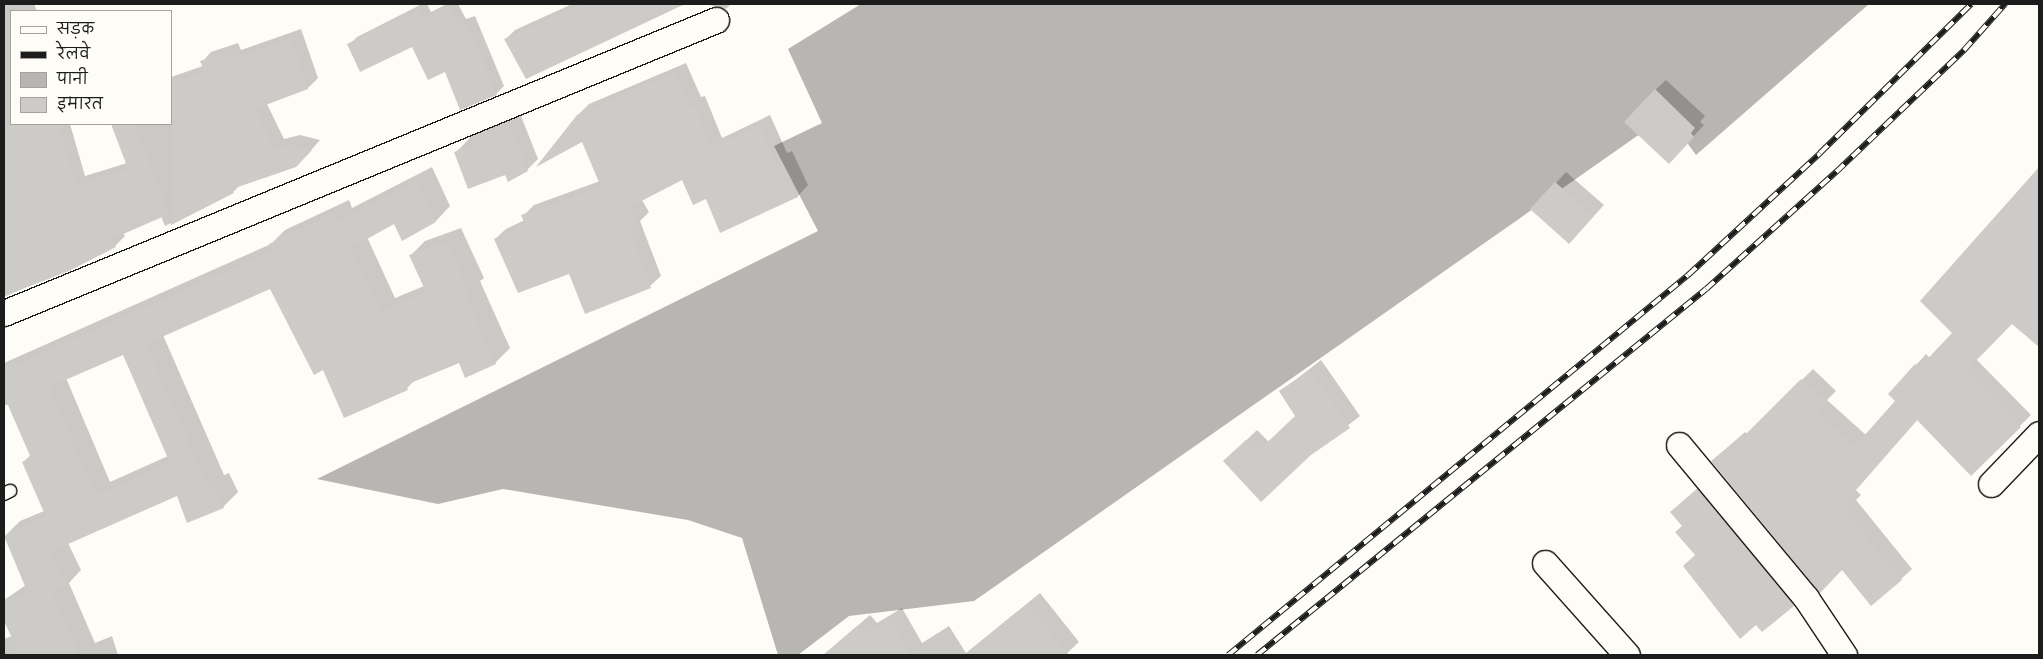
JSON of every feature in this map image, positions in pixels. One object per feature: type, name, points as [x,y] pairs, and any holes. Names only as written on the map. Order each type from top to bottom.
[{"type":"street","points":[[4,313],[716,20]]},
{"type":"street","points":[[1990,484],[2039,434]]},
{"type":"street","points":[[1679,445],[1806,598],[1844,655]]},
{"type":"street","points":[[1545,563],[1627,655]]},
{"type":"water","points":[[861,4],[1869,4],[1696,155],[1667,115],[974,601],[849,616],[798,655],[778,655],[742,538],[688,520],[503,489],[438,504],[317,479],[818,231],[774,146],[822,123],[788,49]]},
{"type":"building","points":[[581,4],[685,4],[526,79],[504,39]]},
{"type":"building","points":[[448,6],[458,26],[467,23],[497,95],[460,110],[445,72],[428,80],[412,47],[360,72],[347,44],[418,9],[423,19]]},
{"type":"building","points":[[291,38],[308,89],[255,109],[274,149],[289,144],[312,150],[296,167],[232,189],[234,193],[171,225],[172,84],[204,71],[200,61],[228,52],[231,59]]},
{"type":"building","points":[[676,72],[690,107],[695,106],[711,148],[759,125],[776,163],[781,161],[798,197],[720,233],[706,199],[693,205],[682,180],[630,207],[639,224],[629,229],[651,288],[585,314],[569,274],[518,293],[494,239],[525,224],[521,215],[601,187],[582,142],[536,167],[577,115]]},
{"type":"building","points":[[1655,89],[1695,128],[1691,133],[1694,137],[1669,164],[1624,122]]},
{"type":"building","points":[[508,121],[528,171],[508,182],[505,175],[468,189],[454,152],[473,145],[470,137]]},
{"type":"building","points":[[4,124],[58,125],[76,185],[128,169],[111,125],[134,125],[169,214],[112,239],[116,247],[69,271],[4,296]]},
{"type":"building","points":[[2039,167],[2039,347],[2012,324],[1966,371],[2021,427],[1971,476],[1917,420],[1846,501],[1851,507],[1846,512],[1902,580],[1871,606],[1842,570],[1820,593],[1711,461],[1734,442],[1736,444],[1801,379],[1826,402],[1817,412],[1855,446],[1895,401],[1888,394],[1915,364],[1919,368],[1952,333],[1920,301]]},
{"type":"building","points":[[417,180],[436,222],[402,241],[394,224],[351,248],[381,312],[426,292],[409,255],[446,242],[470,293],[465,295],[496,364],[465,378],[459,363],[406,385],[408,390],[344,418],[323,370],[314,375],[270,289],[146,344],[209,489],[215,487],[224,508],[187,523],[177,496],[50,552],[67,586],[52,593],[79,655],[20,655],[4,621],[4,603],[27,591],[4,536],[46,517],[22,462],[31,458],[4,396],[4,370],[272,251],[269,244],[334,213],[338,221]],"holes":[[[123,355],[170,463],[96,495],[49,387]]]},
{"type":"building","points":[[1555,182],[1594,216],[1569,244],[1530,209]]},
{"type":"building","points":[[1310,370],[1350,428],[1311,455],[1261,502],[1223,461],[1246,440],[1257,452],[1295,416],[1279,391]]},
{"type":"building","points":[[1697,489],[1794,606],[1762,632],[1756,625],[1740,639],[1683,566],[1695,555],[1675,532],[1682,526],[1670,512]]},
{"type":"building","points":[[1027,604],[1069,655],[965,655]]},
{"type":"building","points":[[889,619],[910,655],[824,655],[857,626],[864,634]]},
{"type":"railway","points":[[1228,655],[1688,275],[1820,153],[1971,4]]},
{"type":"railway","points":[[1257,655],[1706,289],[1836,172],[1964,50],[2005,4]]}]
